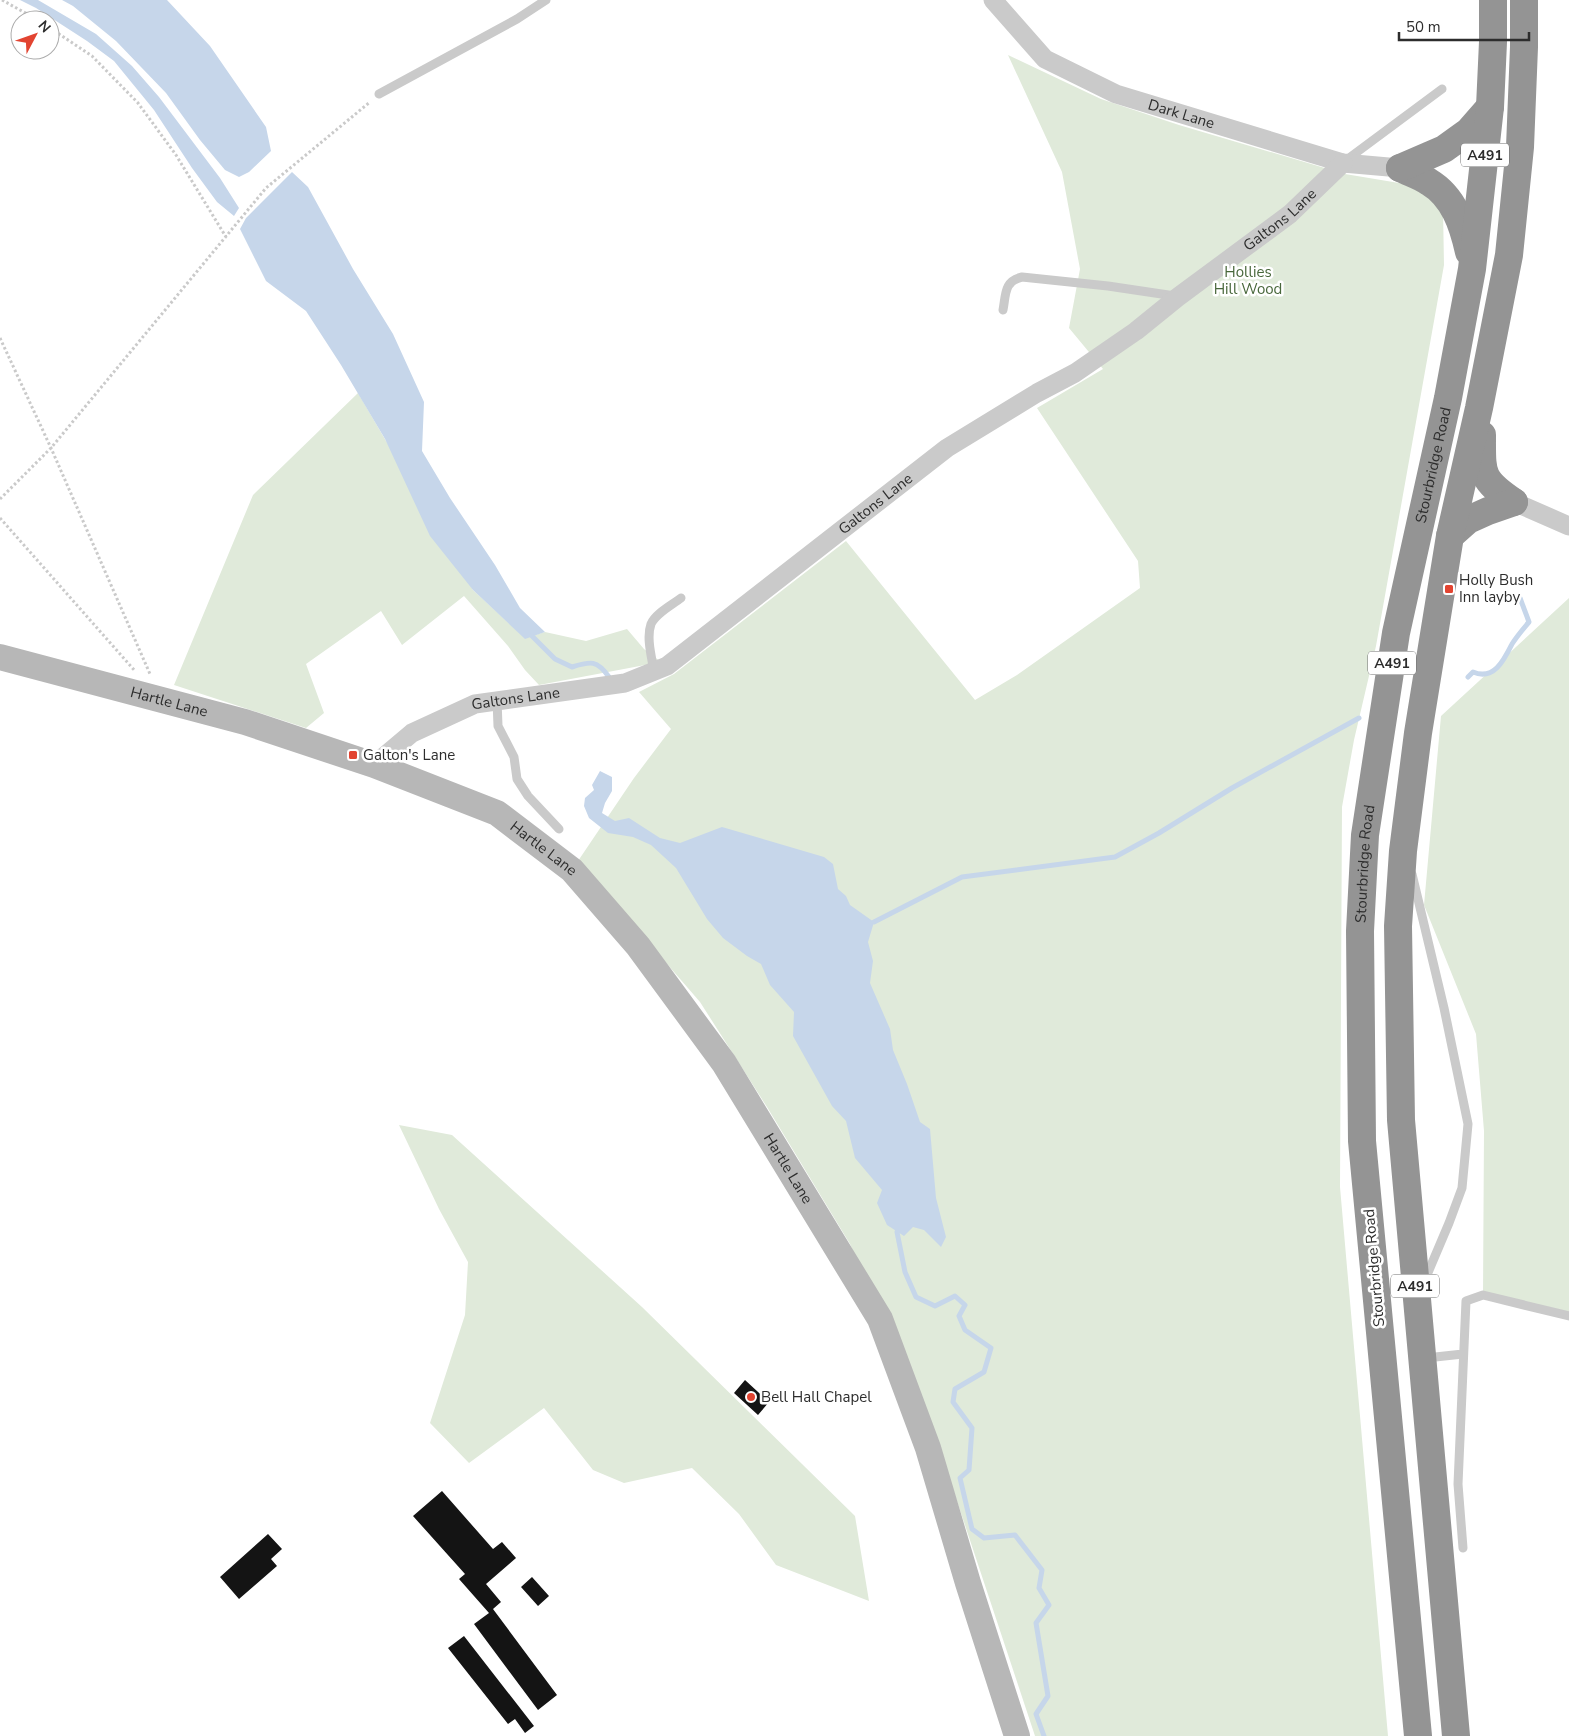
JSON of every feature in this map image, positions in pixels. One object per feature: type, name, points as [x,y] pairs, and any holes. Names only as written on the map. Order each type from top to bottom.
[{"type":"highway","name":"Stourbridge Road","points":[[1418,1736],[1362,1141],[1360,932],[1365,836],[1396,633],[1448,398],[1472,269],[1490,107],[1494,42],[1493,0]]},
{"type":"highway","name":"Stourbridge Road","points":[[1456,1736],[1401,1120],[1398,926],[1403,851],[1418,733],[1450,536],[1479,408],[1506,275],[1515,213],[1520,147],[1524,0]]},
{"type":"highway","points":[[1400,168],[1444,149],[1469,131],[1490,107]]},
{"type":"highway","points":[[1400,168],[1430,182],[1451,201],[1464,232],[1472,269]]},
{"type":"highway","points":[[1479,408],[1482,434],[1482,468],[1489,482],[1514,502]]},
{"type":"highway","points":[[1450,536],[1468,520],[1514,502]]},
{"type":"main road","name":"Hartle Lane","points":[[0,657],[245,722],[374,764],[497,813],[572,870],[638,946],[724,1063],[880,1319],[928,1448],[968,1583],[1017,1736]]},
{"type":"street","name":"Dark Lane","points":[[993,0],[1045,59],[1116,94],[1343,163],[1400,168]]},
{"type":"street","name":"Galtons Lane","points":[[374,764],[412,733],[475,704],[625,683],[667,666],[947,448],[1037,393],[1075,373],[1136,332],[1178,297],[1290,214],[1343,163]]},
{"type":"street","points":[[1514,502],[1569,526]]},
{"type":"lane","points":[[379,94],[516,19],[546,0]]},
{"type":"lane","points":[[1343,163],[1442,89]]},
{"type":"lane","points":[[1003,310],[1008,285],[1013,279],[1022,277],[1108,286],[1178,297]]},
{"type":"lane","points":[[654,672],[649,641],[652,624],[659,615],[681,598]]},
{"type":"lane","points":[[497,700],[498,726],[514,757],[517,779],[528,796],[559,829]]},
{"type":"lane","points":[[1403,851],[1412,877],[1444,1008],[1468,1124],[1462,1188],[1423,1284],[1416,1296]]},
{"type":"lane","points":[[1463,1548],[1458,1484],[1466,1301],[1483,1295],[1569,1316]]},
{"type":"lane","points":[[1421,1359],[1463,1354]]},
{"type":"path","points":[[2,0],[20,10]]},
{"type":"path","points":[[60,35],[92,56],[138,103],[176,154],[226,237]]},
{"type":"path","points":[[0,499],[51,448],[266,188],[379,94]]},
{"type":"path","points":[[0,338],[51,448],[161,700]]},
{"type":"path","points":[[0,518],[136,671]]},
{"type":"green space","name":"Hollies Hill Wood","points":[[1008,55],[1101,99],[1179,125],[1345,174],[1429,188],[1443,209],[1444,265],[1376,646],[1354,740],[1342,807],[1340,1187],[1388,1736],[1035,1736],[945,1465],[850,1244],[767,1107],[700,1002],[578,861],[634,778],[671,729],[639,692],[674,674],[846,541],[975,700],[1017,675],[1140,588],[1138,561],[1037,408],[1103,369],[1069,328],[1080,269],[1062,172]]},
{"type":"green space","points":[[358,393],[473,590],[525,638],[545,632],[586,641],[627,629],[644,649],[661,662],[539,685],[464,596],[402,645],[381,611],[306,664],[324,713],[306,728],[174,685],[253,495]]},
{"type":"green space","points":[[1569,598],[1569,1316],[1483,1295],[1484,1131],[1476,1034],[1424,905],[1441,716]]},
{"type":"green space","points":[[399,1125],[452,1135],[642,1307],[855,1516],[869,1601],[776,1565],[739,1514],[692,1468],[624,1483],[593,1470],[544,1408],[469,1463],[430,1423],[465,1315],[468,1262],[439,1209]]},
{"type":"water","points":[[20,0],[38,0],[55,10],[39,10]]},
{"type":"water","points":[[62,0],[167,0],[210,46],[266,127],[271,151],[249,172],[239,177],[225,170],[200,140],[166,93],[116,41],[73,6]]},
{"type":"water","points":[[60,13],[96,34],[132,66],[159,97],[220,178],[239,208],[234,216],[217,202],[154,110],[114,61],[60,24]]},
{"type":"water","points":[[292,172],[308,187],[353,269],[393,334],[424,402],[422,451],[450,498],[495,565],[520,608],[545,632],[525,639],[473,590],[430,536],[385,439],[341,365],[306,311],[266,281],[240,229],[246,218]]},
{"type":"water","points":[[600,771],[612,777],[612,791],[602,813],[615,821],[629,818],[660,838],[680,843],[722,827],[824,857],[833,864],[838,889],[846,896],[850,905],[874,922],[868,942],[873,961],[870,983],[890,1029],[893,1050],[920,1122],[930,1129],[936,1198],[946,1237],[941,1247],[924,1230],[913,1227],[904,1236],[887,1225],[877,1203],[882,1190],[855,1158],[846,1121],[832,1106],[793,1036],[794,1012],[770,985],[761,964],[723,938],[707,919],[676,868],[651,845],[633,837],[608,833],[589,818],[584,806],[585,798],[594,790],[592,785]]},
{"type":"building","name":"Bell Hall Chapel","points":[[745,1380],[769,1402],[758,1415],[734,1393]]},
{"type":"building","points":[[442,1491],[493,1549],[502,1542],[516,1558],[486,1584],[501,1602],[493,1609],[557,1695],[538,1710],[474,1624],[489,1613],[459,1579],[465,1574],[413,1516]]},
{"type":"building","points":[[268,1534],[282,1549],[271,1559],[277,1566],[239,1599],[220,1577]]},
{"type":"building","points":[[532,1577],[549,1596],[538,1606],[521,1587]]},
{"type":"building","points":[[464,1636],[534,1726],[525,1733],[515,1719],[508,1724],[448,1648]]},
{"type":"waterway","points":[[1468,677],[1473,672],[1487,674],[1497,667],[1529,622],[1520,598]]},
{"type":"waterway","points":[[532,636],[555,659],[572,667],[593,663],[601,667],[609,677]]},
{"type":"waterway","points":[[874,922],[962,877],[1115,857],[1159,833],[1232,788],[1359,718]]},
{"type":"waterway","points":[[897,1232],[905,1272],[916,1297],[935,1306],[955,1296],[965,1305],[959,1316],[965,1330],[991,1348],[984,1372],[955,1389],[953,1402],[972,1428],[969,1470],[960,1478],[972,1529],[984,1538],[1015,1535],[1042,1570],[1039,1588],[1049,1605],[1036,1623],[1048,1696],[1036,1714],[1044,1736]]},
{"type":"place","name":"Holly Bush Inn layby","points":[[1449,589]]},
{"type":"place","name":"Galton's Lane","points":[[353,755]]},
{"type":"place","name":"Bell Hall Chapel","points":[[751,1397]]}]
